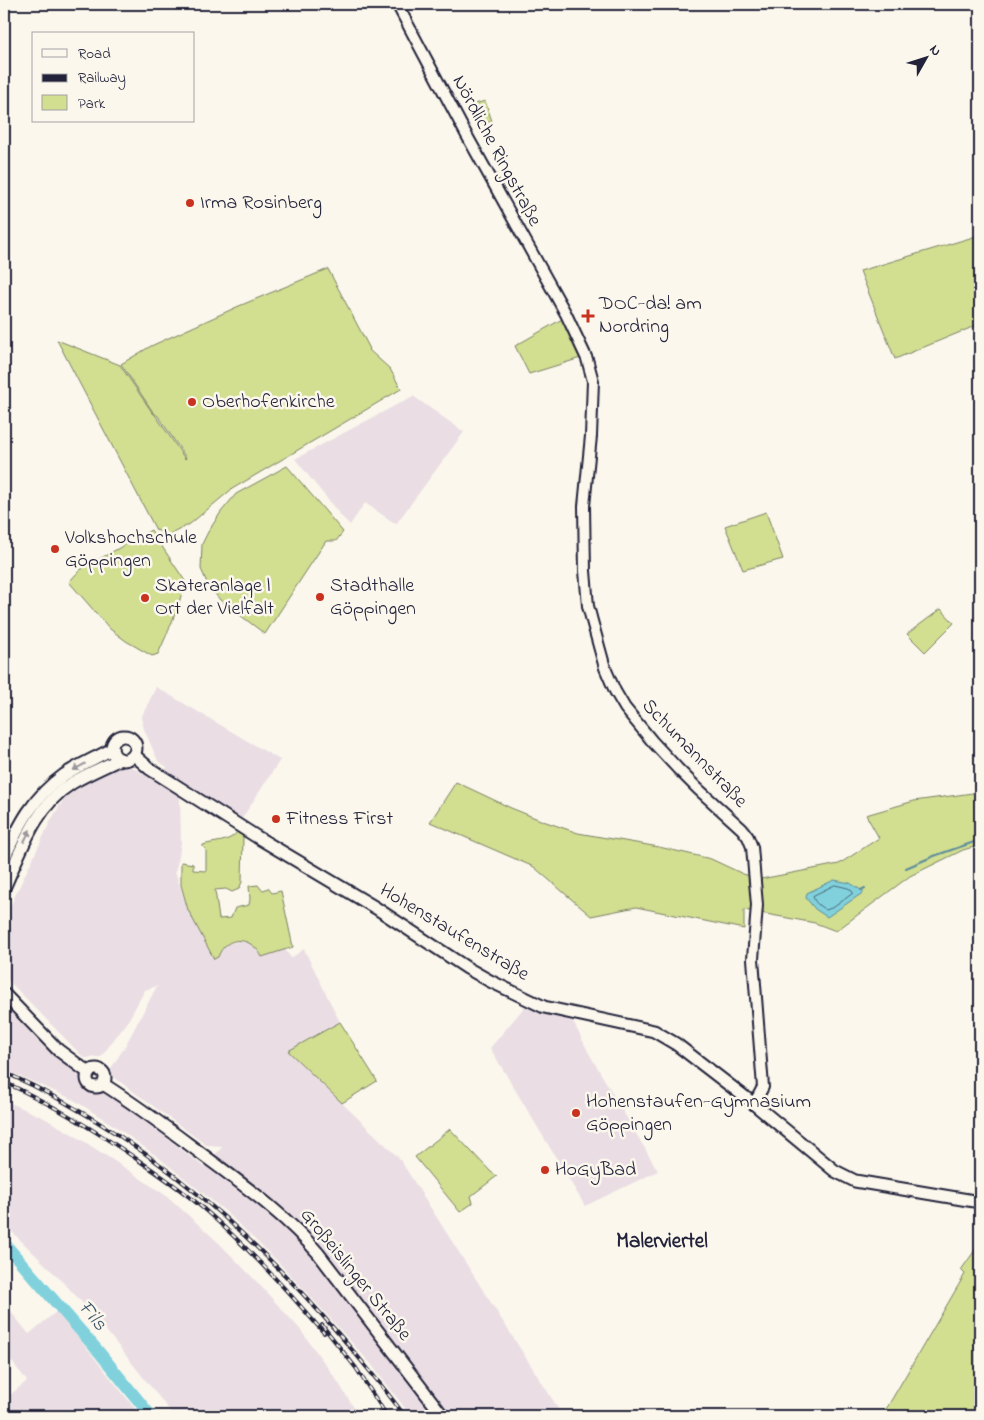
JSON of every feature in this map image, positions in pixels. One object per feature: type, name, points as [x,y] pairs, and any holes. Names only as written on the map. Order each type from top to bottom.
[{"type":"main road","points":[[4,859],[19,826],[33,814],[48,805],[71,784],[120,759],[128,759],[134,755],[136,744],[125,735],[118,737],[113,742],[112,749],[120,759]]},
{"type":"main road","points":[[4,888],[30,831],[33,814],[48,789],[65,775],[112,749]]},
{"type":"main road","name":"Hohenstaufenstraße","points":[[134,755],[164,778],[257,837],[376,908],[490,981],[544,1006],[654,1031],[680,1046],[835,1171],[855,1181],[980,1202]]},
{"type":"main road","name":"Großeislinger Straße","points":[[4,994],[58,1050],[89,1074],[96,1070],[101,1071],[105,1076],[103,1084],[162,1123],[261,1198],[296,1229],[318,1253],[443,1416]]},
{"type":"street","name":"Nördliche Ringstraße","points":[[397,4],[466,134],[566,314]]},
{"type":"street","name":"Schumannstraße","points":[[566,314],[587,359],[593,381],[591,436],[584,506],[584,551],[588,606],[600,655],[615,691],[631,716],[698,789],[742,828],[752,847],[757,905],[753,959],[763,1087],[754,1104]]},
{"type":"shaded area","points":[[413,396],[464,432],[396,524],[365,503],[350,525],[295,459]]},
{"type":"shaded area","points":[[156,687],[280,760],[239,823],[164,772],[167,767],[158,761],[141,718]]},
{"type":"shaded area","points":[[120,765],[132,767],[180,795],[181,842],[175,871],[188,910],[218,957],[227,944],[240,941],[251,943],[262,957],[285,949],[291,958],[304,949],[340,1022],[289,1052],[399,1158],[563,1416],[411,1416],[371,1364],[307,1293],[225,1211],[159,1158],[74,1100],[4,1069],[4,1005],[44,1047],[111,1094],[204,1167],[223,1146],[206,1145],[108,1073],[124,1048],[157,986],[145,990],[129,1019],[101,1057],[84,1058],[4,976],[4,919],[51,820],[65,797],[82,784]]},
{"type":"shaded area","name":"Hohenstaufen-Gymnasium Göppingen","points":[[527,1004],[569,1014],[590,1055],[658,1171],[585,1206],[490,1048]]},
{"type":"shaded area","points":[[4,1100],[44,1118],[74,1135],[168,1197],[219,1243],[299,1328],[336,1379],[359,1416],[174,1416],[92,1313],[4,1224]]},
{"type":"shaded area","points":[[7,1307],[29,1334],[57,1311],[141,1416],[4,1416],[4,1400],[27,1381],[4,1351],[4,1310]]},
{"type":"green space","points":[[485,101],[492,121],[483,124],[475,104]]},
{"type":"green space","points":[[980,235],[980,324],[895,359],[860,271]]},
{"type":"green space","points":[[328,269],[369,350],[390,369],[401,389],[232,489],[190,524],[169,535],[156,530],[57,340],[120,365],[185,459],[158,416],[153,412],[121,364],[151,346],[239,306]]},
{"type":"green space","points":[[564,318],[584,357],[529,374],[515,346]]},
{"type":"green space","points":[[287,466],[343,532],[336,541],[326,541],[265,634],[220,600],[208,585],[201,569],[202,544],[221,512],[236,494]]},
{"type":"green space","points":[[766,512],[783,559],[743,570],[725,526]]},
{"type":"green space","points":[[151,530],[185,581],[177,609],[166,636],[158,654],[152,656],[110,629],[69,582],[80,570]]},
{"type":"green space","points":[[941,609],[954,623],[925,652],[907,634]]},
{"type":"green space","points":[[456,782],[511,808],[578,833],[659,847],[711,859],[743,874],[761,879],[839,864],[879,838],[866,815],[914,801],[980,792],[980,845],[963,850],[910,876],[836,931],[815,923],[744,910],[744,929],[636,907],[591,916],[534,867],[430,822]]},
{"type":"green space","points":[[237,832],[243,836],[242,882],[239,889],[232,892],[226,889],[215,890],[219,919],[231,918],[235,908],[249,905],[249,886],[258,885],[264,890],[268,888],[272,893],[281,891],[293,947],[262,957],[252,945],[246,942],[233,941],[227,944],[218,957],[214,959],[188,910],[181,885],[181,862],[193,864],[193,870],[206,871],[206,850],[203,845],[226,840]]},
{"type":"green space","points":[[340,1022],[377,1081],[342,1103],[288,1051]]},
{"type":"green space","points":[[450,1129],[497,1176],[471,1196],[473,1203],[460,1212],[415,1157]]},
{"type":"green space","points":[[980,1243],[980,1416],[890,1416],[885,1411],[965,1274],[961,1270]]},
{"type":"water","points":[[834,880],[850,883],[864,892],[827,917],[815,909],[806,898],[807,893]]},
{"type":"waterway","points":[[906,868],[980,840]]},
{"type":"waterway","points":[[861,890],[865,888]]},
{"type":"waterway","name":"Fils","points":[[4,1243],[99,1352],[151,1416]]},
{"type":"railway","points":[[4,1072],[64,1102],[121,1137],[175,1176],[226,1218],[274,1264],[320,1313],[405,1416]]},
{"type":"railway","points":[[4,1082],[91,1129],[190,1197],[252,1254],[324,1333]]},
{"type":"railway","points":[[322,1325],[356,1368],[387,1416]]},
{"type":"place","name":"Irma Rosinberg","points":[[190,203]]},
{"type":"place","name":"DOC-da! am Nordring","points":[[588,316]]},
{"type":"place","name":"Oberhofenkirche","points":[[192,402]]},
{"type":"place","name":"Volkshochschule Göppingen","points":[[55,549]]},
{"type":"place","name":"Stadthalle Göppingen","points":[[320,597]]},
{"type":"place","name":"Skateranlage | Ort der Vielfalt","points":[[145,598]]},
{"type":"place","name":"Fitness First","points":[[276,819]]},
{"type":"place","name":"Hohenstaufen-Gymnasium Göppingen","points":[[576,1113]]},
{"type":"place","name":"HoGyBad","points":[[545,1170]]},
{"type":"district","name":"Malerviertel","points":[[662,1242]]}]
